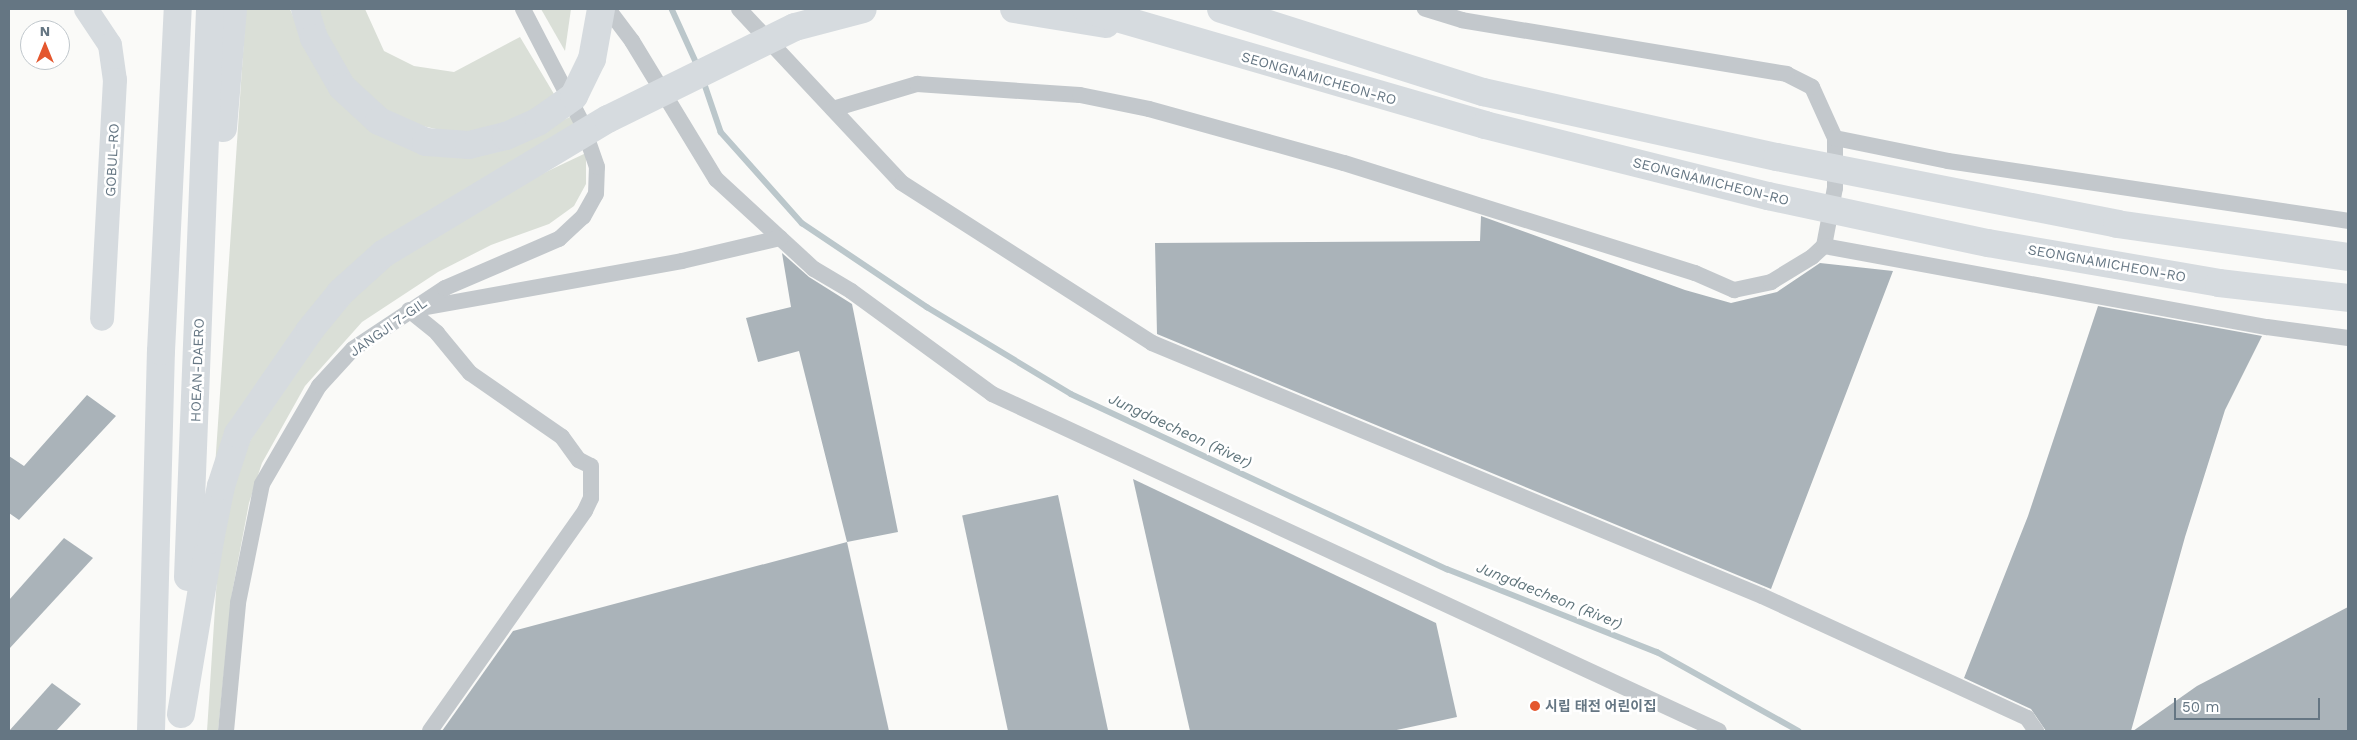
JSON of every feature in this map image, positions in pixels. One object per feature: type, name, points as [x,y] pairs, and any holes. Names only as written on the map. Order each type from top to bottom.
[{"type":"highway","points":[[151,731],[161,351],[178,9]]},
{"type":"highway","name":"HOEAN-DAERO","points":[[180,723],[194,473],[210,9]]},
{"type":"highway","points":[[194,473],[233,9]]},
{"type":"highway","points":[[305,9],[314,38],[342,87],[379,121],[426,142],[469,145],[506,136],[539,121],[574,96],[592,59],[601,9]]},
{"type":"highway","points":[[180,723],[211,531],[221,486],[238,434],[310,330],[341,292],[376,260],[608,119],[795,27],[863,9]]},
{"type":"highway","points":[[1014,9],[1163,33]]},
{"type":"highway","name":"SEONGNAMICHEON-RO","points":[[1086,9],[1163,33],[1485,125],[1768,196],[1988,243],[2219,283],[2348,298]]},
{"type":"highway","points":[[1221,9],[1483,92],[1777,157],[2117,224],[2348,257]]},
{"type":"street","name":"GOBUL-RO","points":[[86,9],[110,45],[115,80],[102,319]]},
{"type":"street","name":"JANGJI 7-GIL","points":[[226,731],[238,603],[262,484],[320,386],[353,349],[409,310],[445,288],[559,239],[583,217],[596,194],[597,167],[581,121],[523,9]]},
{"type":"street","points":[[608,9],[632,41],[716,179],[814,269],[851,291],[992,394],[1719,731]]},
{"type":"street","points":[[739,9],[902,183],[1152,343],[1762,596],[2027,718],[2036,731]]},
{"type":"street","points":[[833,109],[917,84],[1089,97],[1150,109],[1344,163],[1695,273],[1734,290],[1771,282],[1812,257],[1824,246],[1835,188],[1835,138],[1812,87],[1787,74],[1462,20],[1424,9]]},
{"type":"street","points":[[1835,138],[1948,162],[2348,221]]},
{"type":"street","points":[[409,310],[682,261],[780,238]]},
{"type":"street","points":[[1824,246],[2267,327],[2348,338]]},
{"type":"street","points":[[409,310],[437,334],[470,373],[562,437],[579,460],[591,466],[591,498],[585,511],[430,731]]},
{"type":"shaded area","points":[[246,9],[290,9],[310,56],[409,143],[545,129],[572,116],[577,129],[373,252],[214,482]]},
{"type":"shaded area","points":[[312,9],[365,9],[384,51],[414,66],[454,72],[520,37],[554,94],[525,115],[492,129],[459,134],[404,122],[370,100],[335,66]]},
{"type":"shaded area","points":[[541,9],[571,9],[565,51]]},
{"type":"shaded area","points":[[586,153],[586,184],[574,206],[549,224],[491,245],[438,272],[362,322],[305,386],[262,463],[249,503],[232,593],[218,731],[207,731],[219,546],[224,513],[248,445],[279,386],[375,273],[512,188]]},
{"type":"building","points":[[1481,216],[1685,290],[1731,303],[1777,292],[1820,263],[1893,271],[1771,589],[1157,334],[1155,243],[1480,241]]},
{"type":"building","points":[[782,253],[809,277],[852,304],[898,532],[847,542],[799,351],[758,362],[746,318],[791,307]]},
{"type":"building","points":[[2098,306],[2262,336],[2225,410],[2185,537],[2131,731],[2046,731],[2031,709],[1964,678],[2028,516]]},
{"type":"building","points":[[87,395],[116,416],[19,520],[9,513],[9,456],[24,466]]},
{"type":"building","points":[[1133,479],[1436,623],[1457,717],[1392,731],[1190,731]]},
{"type":"building","points":[[1058,495],[1108,731],[1008,731],[962,515]]},
{"type":"building","points":[[64,538],[93,558],[9,649],[9,600]]},
{"type":"building","points":[[847,542],[889,731],[442,731],[513,631]]},
{"type":"building","points":[[2348,607],[2348,731],[2133,731],[2197,686]]},
{"type":"building","points":[[52,683],[81,704],[56,731],[9,731]]},
{"type":"waterway","name":"Jungdaecheon (River)","points":[[672,9],[698,66]]},
{"type":"waterway","name":"Jungdaecheon (River)","points":[[703,79],[721,132],[802,223],[927,307],[1071,394],[1447,569],[1657,652],[1799,731]]},
{"type":"place","name":"시립 태전 어린이집","points":[[1535,706]]}]
